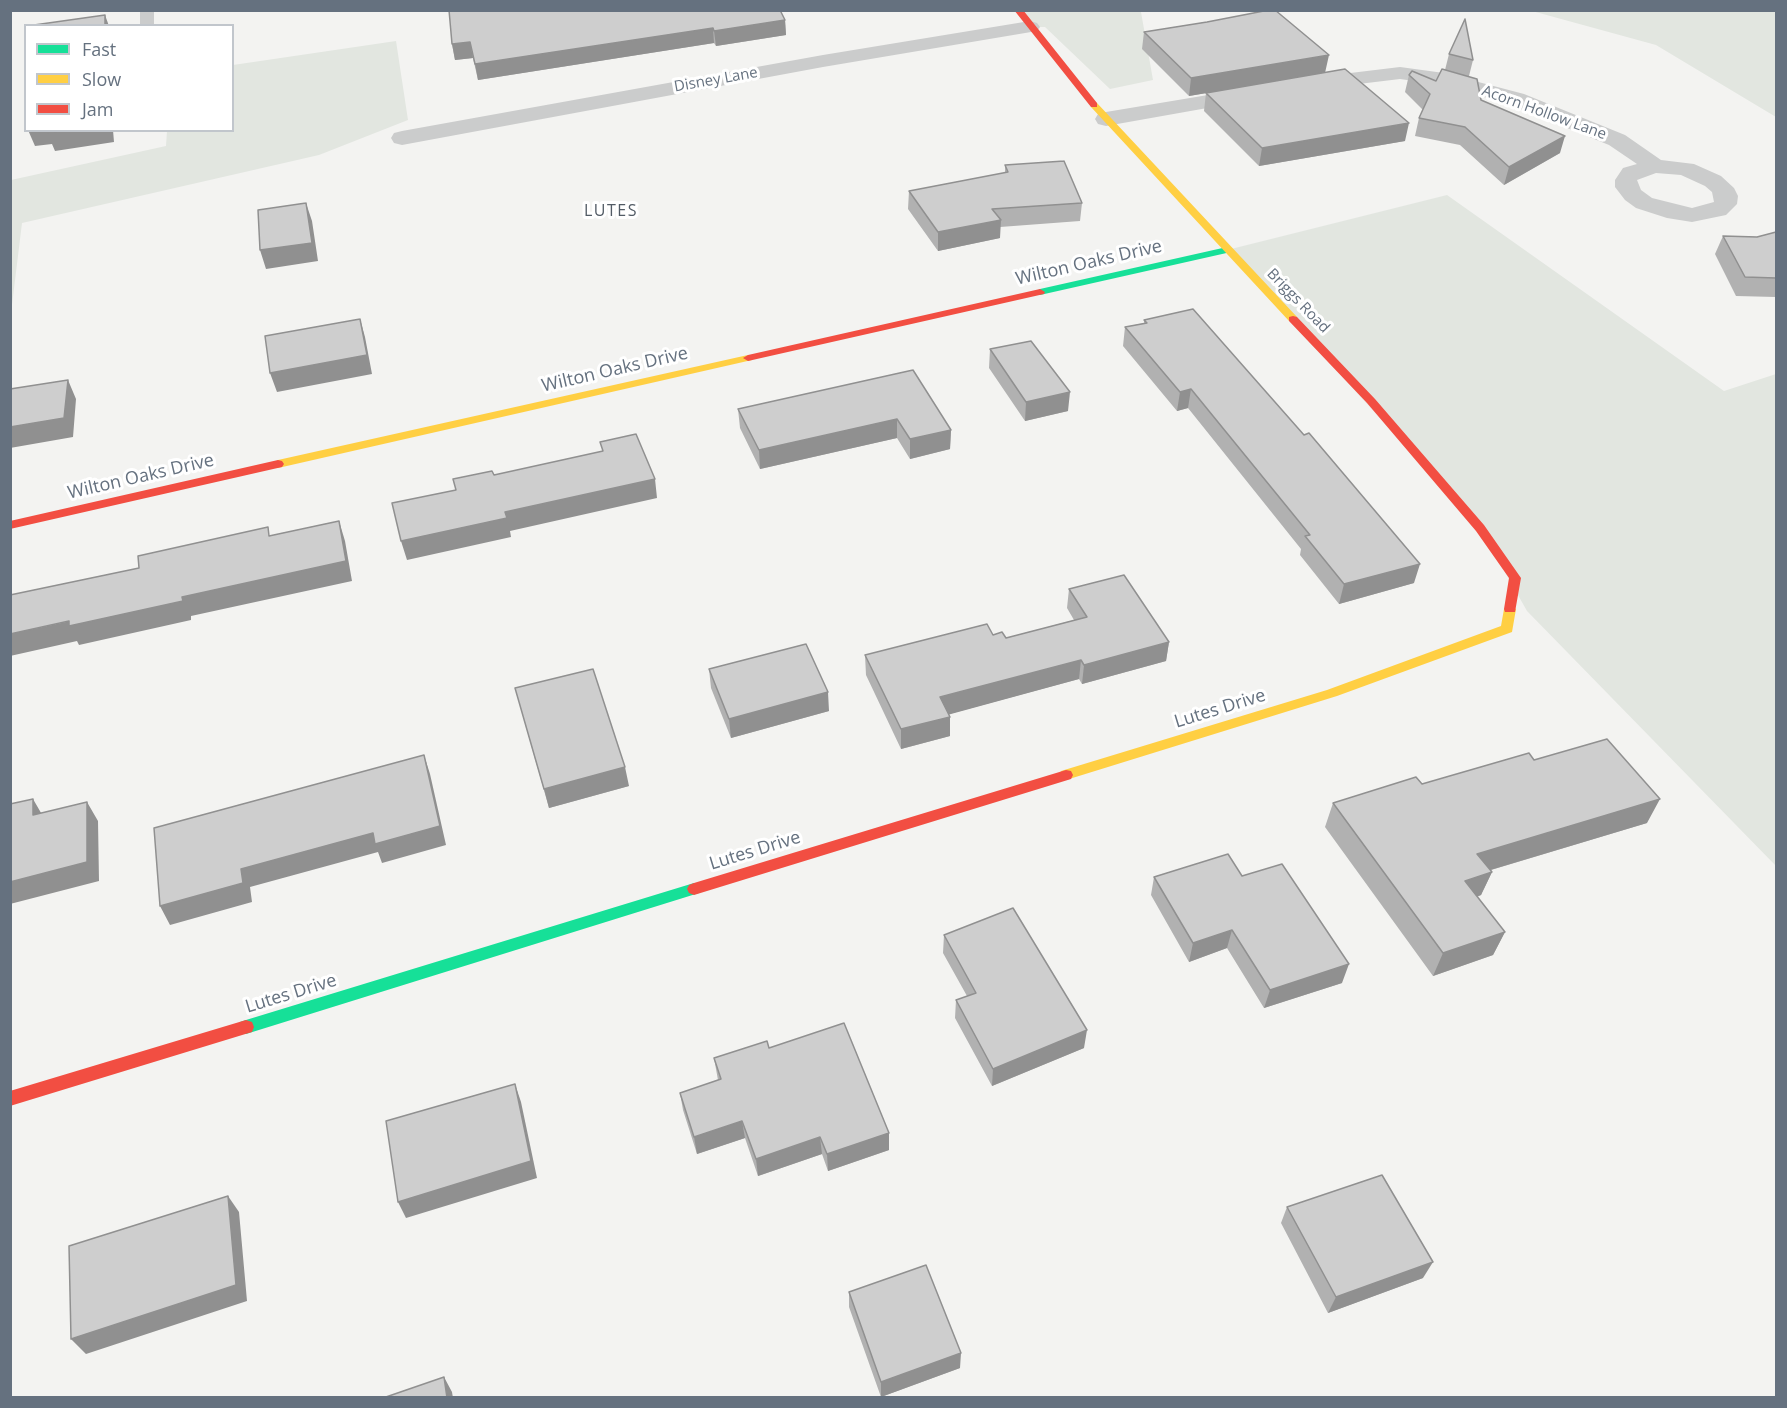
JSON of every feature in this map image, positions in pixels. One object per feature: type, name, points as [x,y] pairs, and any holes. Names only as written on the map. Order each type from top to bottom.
[{"type":"street","name":"Briggs Road","points":[[1024,19],[1106,119],[1371,401],[1480,528],[1515,578],[1507,629]]},
{"type":"street","name":"Disney Lane","points":[[402,138],[823,61],[1024,19]]},
{"type":"street","name":"Acorn Hollow Lane","points":[[1106,119],[1342,78],[1400,73],[1444,79],[1516,99],[1617,140],[1655,166]]},
{"type":"street","name":"Wilton Oaks Drive","points":[[10,525],[1227,250]]},
{"type":"street","name":"Lutes Drive","points":[[10,1099],[1332,693],[1507,629]]},
{"type":"shaded area","points":[[1018,11],[1150,11],[1141,12],[1153,80],[1110,89],[1045,27],[1030,27]]},
{"type":"shaded area","points":[[1532,11],[1776,11],[1776,117],[1656,45]]},
{"type":"shaded area","points":[[396,41],[408,120],[319,155],[22,223],[11,313],[11,180],[166,146],[167,132],[234,132],[234,65]]},
{"type":"shaded area","points":[[1447,195],[1724,391],[1776,374],[1776,866],[1527,611],[1480,528],[1227,250]]},
{"type":"building","points":[[449,10],[780,10],[785,20],[714,31],[713,28],[475,64],[470,42],[452,44]]},
{"type":"building","points":[[1275,10],[1329,55],[1191,78],[1144,32],[1207,22]]},
{"type":"building","points":[[105,15],[105,24],[41,24]]},
{"type":"building","points":[[1465,19],[1473,60],[1449,54]]},
{"type":"building","points":[[1345,69],[1409,123],[1262,148],[1206,93]]},
{"type":"building","points":[[1442,69],[1477,79],[1481,100],[1565,136],[1509,167],[1465,127],[1419,118],[1430,94],[1409,75],[1412,71],[1436,81]]},
{"type":"building","points":[[1064,161],[1082,203],[992,209],[1001,220],[938,232],[909,191],[1008,172],[1005,165]]},
{"type":"building","points":[[306,203],[312,243],[260,250],[258,210]]},
{"type":"building","points":[[1776,232],[1776,278],[1745,277],[1723,236],[1757,237]]},
{"type":"building","points":[[1193,309],[1304,435],[1309,433],[1420,564],[1344,584],[1305,536],[1310,535],[1191,389],[1180,392],[1125,327],[1147,323],[1144,320]]},
{"type":"building","points":[[360,319],[367,355],[270,373],[265,336]]},
{"type":"building","points":[[1031,341],[1070,392],[1026,402],[990,349]]},
{"type":"building","points":[[913,370],[951,430],[910,439],[897,419],[759,450],[738,409]]},
{"type":"building","points":[[68,380],[64,418],[10,427],[10,389]]},
{"type":"building","points":[[636,434],[655,479],[505,512],[507,518],[401,541],[392,503],[456,490],[453,479],[492,471],[494,475],[603,451],[600,442]]},
{"type":"building","points":[[339,521],[346,561],[182,597],[183,601],[69,626],[69,621],[10,634],[10,595],[139,568],[138,556],[268,527],[269,536]]},
{"type":"building","points":[[1124,575],[1169,642],[1084,665],[1081,660],[940,697],[950,717],[901,729],[865,655],[987,624],[993,635],[1002,632],[1006,638],[1087,617],[1069,589]]},
{"type":"building","points":[[806,644],[828,692],[729,719],[709,669]]},
{"type":"building","points":[[593,669],[625,767],[544,789],[515,688]]},
{"type":"building","points":[[1607,739],[1660,799],[1477,854],[1492,872],[1465,881],[1505,932],[1443,953],[1333,803],[1416,777],[1422,784],[1529,753],[1534,760]]},
{"type":"building","points":[[424,755],[440,826],[375,844],[373,833],[241,869],[243,883],[160,906],[154,828]]},
{"type":"building","points":[[33,799],[33,815],[87,802],[87,862],[10,882],[10,804]]},
{"type":"building","points":[[1228,854],[1242,876],[1282,864],[1349,964],[1270,990],[1232,930],[1193,943],[1154,877]]},
{"type":"building","points":[[1013,908],[1087,1030],[993,1069],[956,1000],[976,993],[944,935]]},
{"type":"building","points":[[844,1023],[889,1133],[827,1154],[820,1137],[756,1159],[742,1121],[694,1137],[680,1093],[721,1079],[714,1058],[767,1041],[769,1048]]},
{"type":"building","points":[[515,1084],[531,1161],[398,1202],[386,1121]]},
{"type":"building","points":[[1382,1175],[1433,1262],[1336,1297],[1287,1207]]},
{"type":"building","points":[[228,1196],[236,1285],[71,1339],[69,1246]]},
{"type":"building","points":[[926,1265],[961,1353],[881,1382],[849,1292]]},
{"type":"building","points":[[444,1377],[447,1398],[383,1398]]},
{"type":"traffic: fast","points":[[1040,292],[1227,250]]},
{"type":"traffic: fast","points":[[246,1027],[694,889]]},
{"type":"traffic: slow","points":[[1094,105],[1293,319]]},
{"type":"traffic: slow","points":[[278,464],[748,358]]},
{"type":"traffic: slow","points":[[1066,775],[1332,693],[1507,629],[1510,609]]},
{"type":"traffic: jam","points":[[1018,10],[1094,105]]},
{"type":"traffic: jam","points":[[748,358],[1040,292]]},
{"type":"traffic: jam","points":[[1293,319],[1371,401],[1480,528],[1515,578],[1510,609]]},
{"type":"traffic: jam","points":[[10,525],[278,464]]},
{"type":"traffic: jam","points":[[694,889],[1066,775]]},
{"type":"traffic: jam","points":[[10,1099],[246,1027]]},
{"type":"district","name":"LUTES","points":[[611,211]]}]
